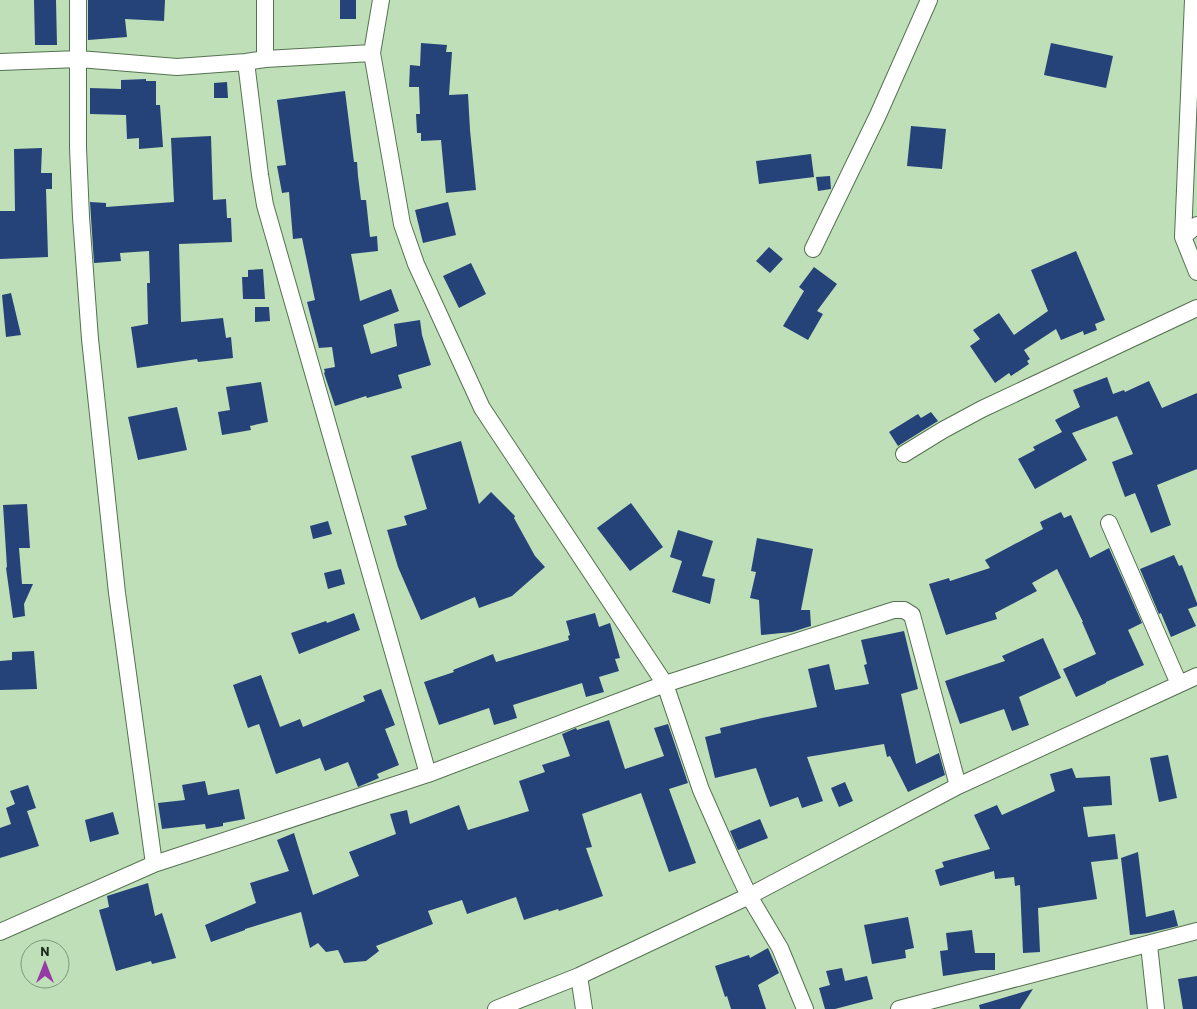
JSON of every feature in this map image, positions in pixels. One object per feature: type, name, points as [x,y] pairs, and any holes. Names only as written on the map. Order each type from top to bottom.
[{"type":"street","points":[[78,0],[81,217],[90,339],[117,593],[154,864]]},
{"type":"street","points":[[265,0],[265,59]]},
{"type":"street","points":[[381,0],[372,53],[402,224],[416,264],[482,408],[665,684],[701,790],[732,860],[780,948],[805,1009]]},
{"type":"street","points":[[813,248],[878,115],[929,0]]},
{"type":"street","points":[[1193,0],[1183,237],[1197,272]]},
{"type":"street","points":[[0,62],[79,59],[176,67],[265,59],[372,53]]},
{"type":"street","points":[[246,62],[265,205],[428,774]]},
{"type":"street","points":[[1183,237],[1197,225]]},
{"type":"street","points":[[904,454],[982,409],[1197,308]]},
{"type":"street","points":[[1109,523],[1179,684]]},
{"type":"street","points":[[0,932],[154,864],[428,774],[665,684],[894,610],[904,610],[912,615],[958,786]]},
{"type":"street","points":[[496,1009],[579,976],[750,896],[958,786],[1197,676]]},
{"type":"street","points":[[899,1009],[1197,932]]},
{"type":"street","points":[[1149,945],[1156,1009]]},
{"type":"street","points":[[579,976],[584,1009]]},
{"type":"building","points":[[34,0],[56,0],[57,45],[35,45]]},
{"type":"building","points":[[88,0],[165,0],[164,21],[125,19],[127,37],[88,40]]},
{"type":"building","points":[[340,0],[356,0],[356,19],[340,19]]},
{"type":"building","points":[[421,43],[447,45],[446,52],[452,52],[449,95],[468,94],[476,190],[446,193],[441,140],[421,141],[421,133],[417,133],[416,114],[420,114],[419,87],[409,87],[410,65],[420,66]]},
{"type":"building","points":[[1051,43],[1113,56],[1106,88],[1044,75]]},
{"type":"building","points":[[146,79],[146,81],[156,81],[156,105],[160,105],[163,147],[139,149],[139,138],[127,139],[126,115],[90,114],[90,88],[121,89],[121,80]]},
{"type":"building","points":[[227,82],[228,98],[214,98],[214,83]]},
{"type":"building","points":[[345,91],[354,162],[357,162],[361,200],[366,200],[370,237],[377,236],[378,251],[351,254],[360,301],[391,289],[399,311],[363,325],[371,354],[397,346],[394,324],[420,320],[422,335],[431,365],[398,375],[402,388],[367,398],[366,396],[335,406],[324,373],[324,369],[335,367],[332,347],[319,348],[307,302],[315,300],[302,238],[293,239],[289,192],[282,193],[277,166],[286,165],[277,100]]},
{"type":"building","points":[[911,126],[946,129],[942,169],[907,166]]},
{"type":"building","points":[[211,136],[213,200],[226,199],[227,218],[231,218],[232,242],[179,244],[181,322],[223,318],[226,338],[231,337],[233,358],[198,362],[197,359],[137,368],[131,327],[148,324],[147,283],[150,283],[149,251],[120,253],[121,261],[94,263],[90,202],[106,203],[106,207],[174,202],[171,138]]},
{"type":"building","points":[[42,148],[41,173],[52,173],[52,189],[46,189],[48,257],[0,259],[0,211],[15,211],[14,149]]},
{"type":"building","points":[[811,154],[814,177],[759,184],[756,161]]},
{"type":"building","points":[[830,176],[831,189],[818,191],[816,177]]},
{"type":"building","points":[[448,202],[456,235],[423,243],[415,210]]},
{"type":"building","points":[[769,247],[783,259],[770,273],[756,261]]},
{"type":"building","points":[[1076,251],[1105,320],[1095,324],[1097,330],[1084,335],[1083,331],[1061,340],[1056,329],[1024,350],[1030,359],[1027,361],[1029,364],[1011,376],[1009,373],[995,383],[970,346],[980,339],[973,330],[999,313],[1014,335],[1048,311],[1031,270]]},
{"type":"building","points":[[471,263],[486,294],[459,308],[443,276]]},
{"type":"building","points":[[814,267],[837,284],[817,311],[823,314],[808,340],[783,326],[804,291],[799,287]]},
{"type":"building","points":[[263,269],[265,299],[243,299],[242,277],[248,277],[248,270]]},
{"type":"building","points":[[11,293],[21,335],[6,337],[2,295]]},
{"type":"building","points":[[255,307],[269,307],[270,321],[255,322]]},
{"type":"building","points":[[1107,377],[1113,394],[1124,390],[1125,392],[1149,381],[1162,408],[1197,393],[1197,469],[1157,485],[1171,525],[1151,533],[1135,493],[1125,497],[1112,462],[1133,454],[1117,416],[1072,433],[1087,460],[1035,489],[1018,459],[1035,450],[1033,447],[1062,432],[1055,420],[1080,407],[1073,390]]},
{"type":"building","points":[[261,382],[268,422],[250,426],[251,430],[222,435],[218,412],[230,410],[226,387]]},
{"type":"building","points":[[177,407],[187,450],[138,460],[128,417]]},
{"type":"building","points":[[931,412],[938,421],[898,446],[889,432],[918,414],[921,418]]},
{"type":"building","points":[[461,441],[479,504],[491,492],[515,516],[514,518],[535,556],[545,567],[512,596],[479,608],[475,597],[421,620],[398,567],[387,530],[407,525],[404,516],[427,509],[411,456]]},
{"type":"building","points":[[631,503],[663,547],[630,571],[597,528]]},
{"type":"building","points":[[27,504],[30,548],[19,548],[22,584],[33,584],[24,604],[25,616],[13,618],[6,568],[3,505]]},
{"type":"building","points":[[1061,512],[1064,518],[1071,515],[1090,558],[1109,548],[1142,623],[1128,630],[1144,665],[1076,697],[1063,669],[1096,654],[1083,622],[1057,569],[1032,583],[1037,591],[995,613],[997,619],[946,635],[929,584],[949,578],[950,581],[990,568],[985,560],[1043,529],[1040,522]]},
{"type":"building","points":[[328,521],[332,534],[313,539],[310,526]]},
{"type":"building","points":[[678,530],[713,541],[702,576],[715,579],[710,604],[672,592],[682,561],[670,557]]},
{"type":"building","points":[[757,538],[813,549],[801,610],[810,610],[811,626],[792,632],[761,635],[759,600],[750,598],[756,572],[751,571]]},
{"type":"building","points":[[1174,555],[1179,566],[1182,565],[1197,606],[1188,609],[1196,626],[1171,637],[1140,569]]},
{"type":"building","points":[[341,569],[345,584],[328,589],[324,573]]},
{"type":"building","points":[[354,613],[360,630],[299,654],[291,633]]},
{"type":"building","points":[[595,613],[599,627],[610,623],[620,658],[615,659],[619,671],[599,677],[604,692],[586,697],[582,683],[513,705],[517,718],[494,725],[489,708],[439,725],[424,682],[454,672],[453,670],[493,654],[496,662],[569,640],[568,636],[570,635],[566,621]]},
{"type":"building","points":[[904,631],[918,689],[901,694],[916,764],[939,753],[945,775],[908,792],[890,756],[887,757],[884,744],[807,757],[823,801],[802,808],[798,797],[770,807],[756,768],[715,778],[705,737],[721,733],[720,728],[817,707],[808,669],[829,664],[835,690],[869,684],[864,665],[867,664],[861,640]]},
{"type":"building","points":[[1043,638],[1061,678],[1019,697],[1029,725],[1012,731],[1004,709],[960,724],[945,681],[1005,661],[1002,656]]},
{"type":"building","points":[[34,651],[37,689],[0,690],[0,661],[12,660],[12,652]]},
{"type":"building","points":[[261,675],[280,727],[300,719],[303,727],[365,701],[363,696],[381,689],[395,725],[385,729],[399,765],[377,774],[379,778],[358,787],[348,762],[325,771],[320,758],[276,774],[259,724],[248,728],[233,685]]},
{"type":"building","points":[[609,720],[625,769],[664,756],[654,728],[668,724],[688,783],[669,789],[696,863],[669,872],[641,793],[582,814],[592,847],[586,848],[603,896],[559,911],[558,909],[524,920],[516,897],[467,914],[462,900],[428,911],[433,924],[376,946],[379,951],[366,961],[344,963],[338,950],[326,952],[318,943],[310,948],[301,912],[245,929],[211,942],[205,925],[256,903],[250,883],[289,871],[277,840],[294,833],[313,895],[359,876],[349,852],[396,834],[390,814],[407,810],[410,824],[459,805],[468,830],[529,811],[519,781],[545,772],[542,765],[570,756],[562,734],[576,728],[577,730]]},
{"type":"building","points":[[1168,755],[1177,798],[1159,802],[1150,758]]},
{"type":"building","points":[[1072,768],[1076,778],[1110,776],[1112,805],[1083,807],[1088,837],[1115,834],[1118,859],[1091,862],[1097,899],[1038,908],[1040,952],[1023,953],[1020,885],[1015,886],[1014,877],[995,879],[994,871],[940,886],[935,870],[944,867],[942,862],[990,849],[974,815],[997,805],[1002,815],[1055,791],[1050,774]]},
{"type":"building","points":[[205,781],[208,795],[239,789],[245,819],[223,823],[223,826],[206,829],[205,824],[162,829],[158,803],[185,800],[182,785]]},
{"type":"building","points":[[845,782],[853,801],[839,807],[831,788]]},
{"type":"building","points":[[28,785],[36,808],[27,811],[39,846],[0,858],[0,828],[11,824],[6,808],[15,804],[10,791]]},
{"type":"building","points":[[113,812],[119,834],[90,842],[85,820]]},
{"type":"building","points":[[760,819],[768,838],[738,850],[730,831]]},
{"type":"building","points":[[1138,852],[1146,917],[1174,910],[1178,926],[1130,935],[1121,858]]},
{"type":"building","points":[[148,883],[155,916],[162,913],[176,958],[152,964],[151,961],[116,971],[99,910],[109,907],[107,896]]},
{"type":"building","points":[[908,917],[914,948],[905,950],[906,958],[872,964],[864,925]]},
{"type":"building","points":[[972,930],[975,953],[995,953],[995,970],[981,970],[943,976],[940,951],[948,950],[946,933]]},
{"type":"building","points":[[768,948],[779,973],[758,985],[766,1009],[731,1009],[715,966],[749,955],[750,958]]},
{"type":"building","points":[[842,968],[845,981],[867,976],[873,999],[835,1009],[825,1009],[819,988],[830,985],[826,971]]},
{"type":"building","points":[[1197,976],[1197,1009],[1183,1009],[1178,979]]},
{"type":"building","points":[[1033,989],[1020,1009],[980,1009],[979,1005]]}]
